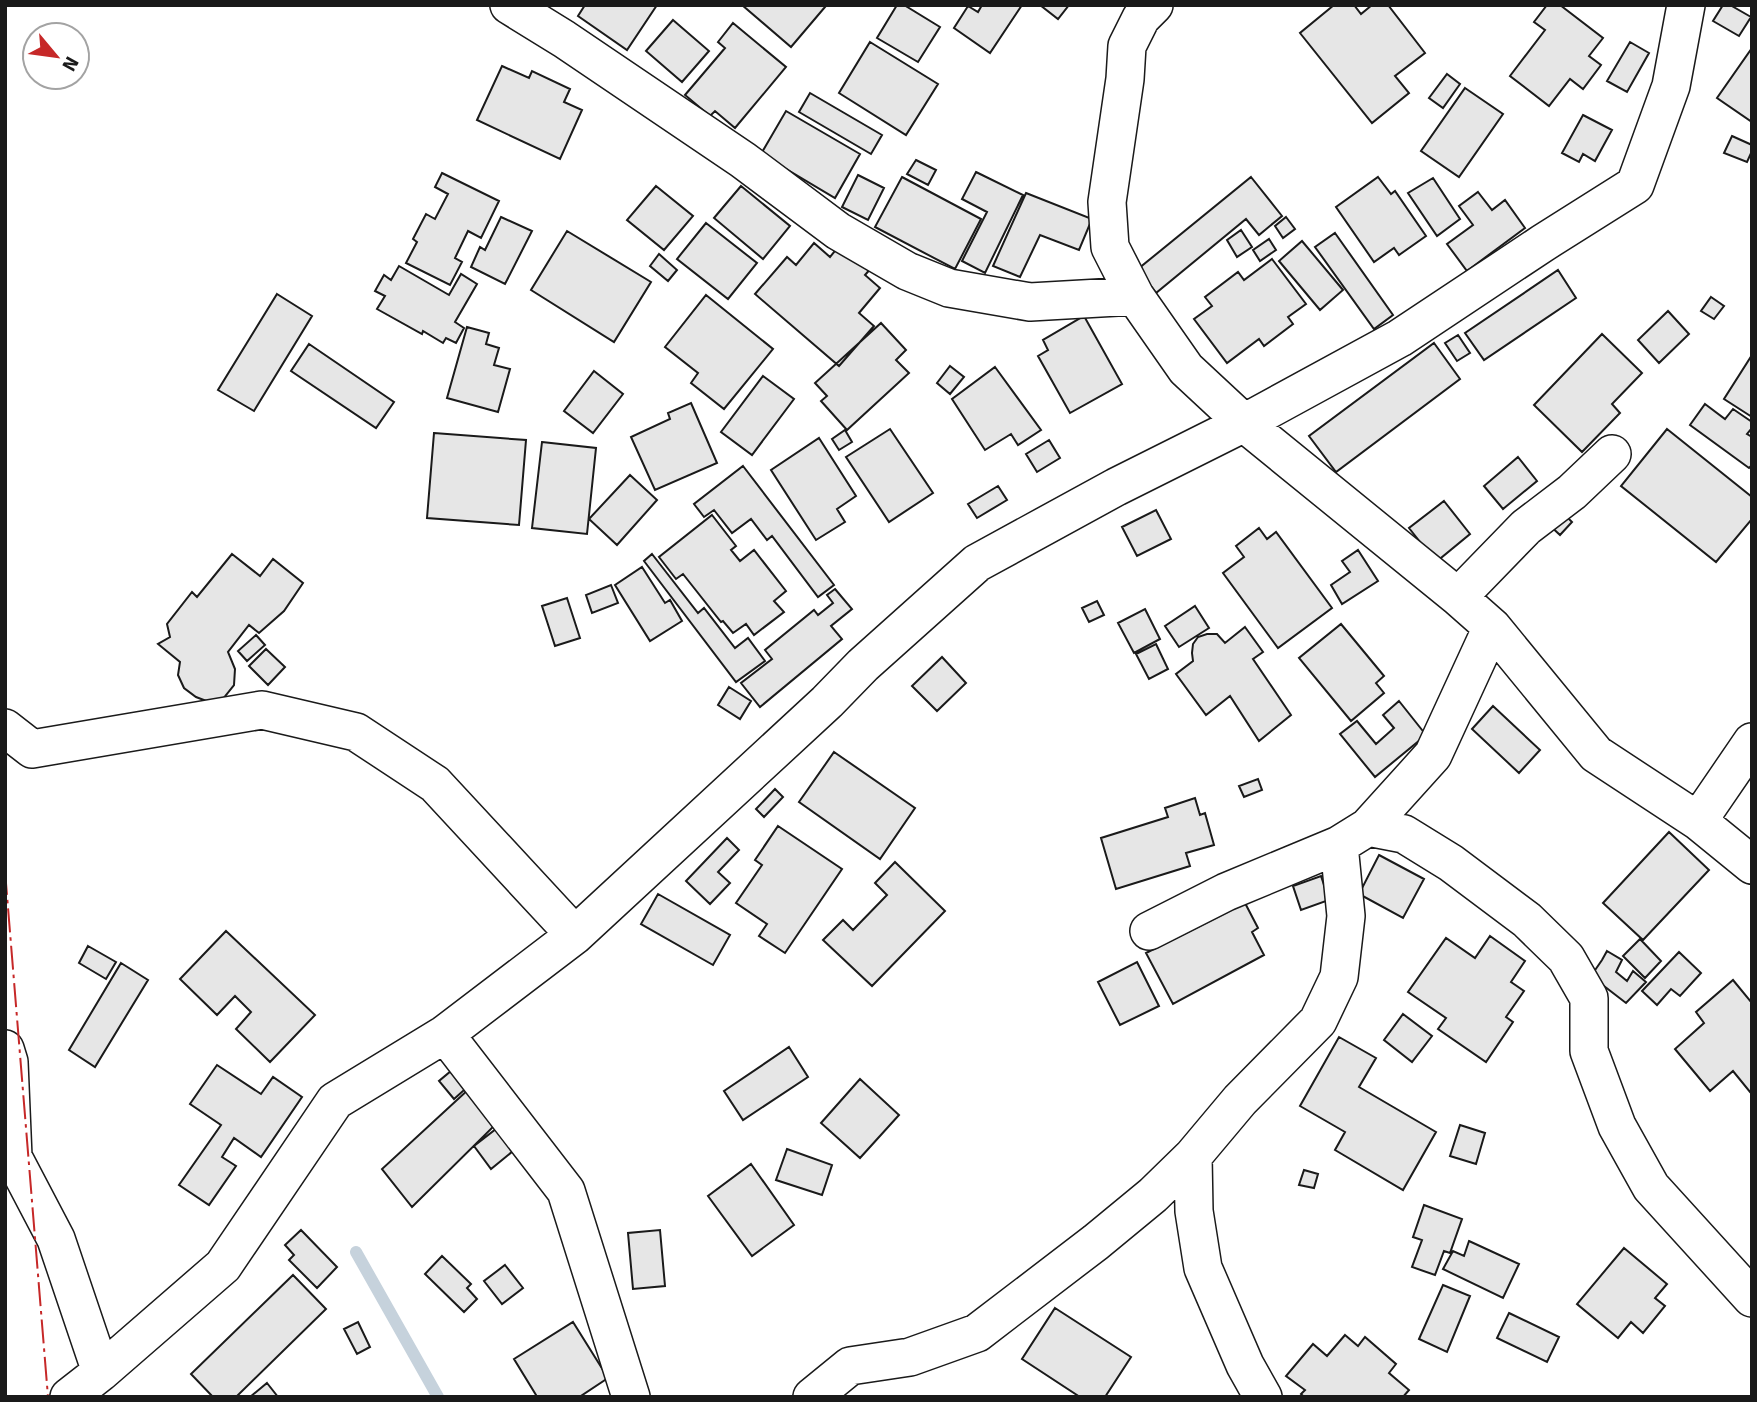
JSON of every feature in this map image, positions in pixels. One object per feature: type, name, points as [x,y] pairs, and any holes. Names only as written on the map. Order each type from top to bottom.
[{"type":"street","points":[[509,5],[743,160],[838,231],[907,271],[950,288],[1030,302],[1135,296]]},
{"type":"street","points":[[1154,5],[1141,18],[1127,46],[1125,79],[1107,202],[1110,247],[1135,296],[1186,369],[1244,424],[1492,627],[1596,754],[1698,821],[1752,865]]},
{"type":"street","points":[[69,1397],[222,1266],[334,1101],[445,1034],[575,935],[976,563],[1116,487],[1244,424],[1400,338],[1543,243],[1635,186],[1671,86],[1686,5]]},
{"type":"street","points":[[1458,597],[1526,527],[1572,492],[1612,454]]},
{"type":"street","points":[[812,1397],[850,1366],[910,1357],[977,1333],[1153,1195],[1193,1156],[1240,1100],[1318,1021],[1339,977],[1353,836],[1433,755],[1492,627]]},
{"type":"street","points":[[5,728],[32,749],[262,710],[356,732],[435,784],[575,935]]},
{"type":"street","points":[[1698,821],[1752,742]]},
{"type":"street","points":[[1149,931],[1226,892],[1353,836],[1404,834],[1451,863],[1528,920],[1566,958],[1589,998],[1588,1051],[1617,1126],[1651,1187],[1752,1298]]},
{"type":"street","points":[[445,1034],[566,1191],[631,1397]]},
{"type":"street","points":[[5,1049],[9,1062],[13,1157],[56,1239],[101,1372]]},
{"type":"street","points":[[1193,1156],[1194,1211],[1203,1268],[1245,1365],[1263,1397]]},
{"type":"building","points":[[585,5],[657,5],[627,50],[578,16]]},
{"type":"building","points":[[742,5],[823,5],[825,7],[791,47]]},
{"type":"building","points":[[897,5],[904,5],[940,27],[918,62],[877,38]]},
{"type":"building","points":[[982,5],[1022,5],[990,53],[954,28],[968,6],[978,12]]},
{"type":"building","points":[[1040,5],[1069,5],[1058,19]]},
{"type":"building","points":[[1334,5],[1354,5],[1361,14],[1372,5],[1388,5],[1425,53],[1395,76],[1409,93],[1372,123],[1300,33]]},
{"type":"building","points":[[1547,5],[1560,5],[1603,38],[1589,56],[1601,65],[1583,89],[1570,79],[1549,106],[1510,76],[1545,30],[1534,22]]},
{"type":"building","points":[[1723,5],[1730,5],[1751,17],[1739,36],[1713,21]]},
{"type":"building","points":[[673,20],[709,51],[682,82],[646,51]]},
{"type":"building","points":[[733,23],[786,67],[735,128],[715,111],[710,116],[685,95],[725,48],[718,42]]},
{"type":"building","points":[[870,42],[938,84],[906,135],[839,93]]},
{"type":"building","points":[[1630,42],[1649,53],[1627,92],[1607,81]]},
{"type":"building","points":[[1752,48],[1752,122],[1717,98]]},
{"type":"building","points":[[502,66],[529,78],[532,71],[570,89],[564,102],[582,110],[560,159],[477,120]]},
{"type":"building","points":[[1447,74],[1460,84],[1443,108],[1429,98]]},
{"type":"building","points":[[1465,88],[1503,114],[1459,177],[1421,151]]},
{"type":"building","points":[[810,93],[882,135],[871,154],[799,112]]},
{"type":"building","points":[[786,111],[860,154],[835,198],[761,154]]},
{"type":"building","points":[[1583,115],[1612,130],[1595,161],[1583,154],[1579,162],[1562,153]]},
{"type":"building","points":[[1732,136],[1752,145],[1747,162],[1724,153]]},
{"type":"building","points":[[916,160],[936,170],[928,185],[907,174]]},
{"type":"building","points":[[976,172],[1023,195],[985,273],[962,261],[987,212],[962,199]]},
{"type":"building","points":[[442,173],[499,201],[481,238],[468,231],[455,258],[462,262],[450,285],[406,263],[417,242],[413,239],[426,214],[435,219],[448,194],[435,187]]},
{"type":"building","points":[[858,175],[884,188],[868,220],[842,207]]},
{"type":"building","points":[[902,177],[981,219],[955,269],[875,227]]},
{"type":"building","points":[[1251,177],[1282,216],[1259,235],[1246,219],[1156,293],[1138,269]]},
{"type":"building","points":[[1378,177],[1391,194],[1395,191],[1426,236],[1399,255],[1394,248],[1374,262],[1336,207]]},
{"type":"building","points":[[1433,178],[1460,219],[1437,236],[1408,193]]},
{"type":"building","points":[[656,186],[693,216],[664,250],[627,220]]},
{"type":"building","points":[[741,186],[790,226],[763,259],[714,218]]},
{"type":"building","points":[[1478,192],[1492,210],[1505,200],[1525,228],[1467,271],[1447,244],[1473,225],[1459,206]]},
{"type":"building","points":[[1026,193],[1092,219],[1079,250],[1040,235],[1020,277],[993,266]]},
{"type":"building","points":[[501,217],[532,231],[505,284],[471,267],[480,247],[485,250]]},
{"type":"building","points":[[1286,217],[1295,229],[1283,238],[1275,226]]},
{"type":"building","points":[[706,223],[757,263],[728,299],[677,259]]},
{"type":"building","points":[[1241,230],[1252,247],[1237,257],[1227,240]]},
{"type":"building","points":[[567,231],[651,282],[614,342],[531,290]]},
{"type":"building","points":[[1335,233],[1393,315],[1374,329],[1315,247]]},
{"type":"building","points":[[1269,239],[1276,250],[1260,261],[1253,250]]},
{"type":"building","points":[[843,241],[873,266],[865,275],[880,288],[859,313],[874,326],[839,366],[755,294],[787,257],[796,265],[814,243],[830,257]]},
{"type":"building","points":[[1302,241],[1343,290],[1320,310],[1279,261]]},
{"type":"building","points":[[659,254],[677,270],[668,281],[650,266]]},
{"type":"building","points":[[1272,259],[1306,304],[1288,317],[1293,324],[1264,346],[1259,339],[1227,363],[1194,319],[1212,306],[1205,297],[1238,272],[1244,280]]},
{"type":"building","points":[[399,266],[449,295],[461,274],[477,284],[455,322],[464,328],[456,343],[446,338],[443,343],[423,331],[422,334],[377,309],[385,296],[375,291],[384,275],[391,280]]},
{"type":"building","points":[[1558,270],[1576,298],[1484,360],[1465,333]]},
{"type":"building","points":[[277,294],[312,316],[254,411],[218,390]]},
{"type":"building","points":[[706,295],[773,349],[724,409],[691,383],[698,373],[665,347]]},
{"type":"building","points":[[1711,297],[1724,306],[1714,319],[1701,311]]},
{"type":"building","points":[[1668,311],[1689,334],[1659,363],[1638,340]]},
{"type":"building","points":[[1084,316],[1122,384],[1070,413],[1038,356],[1048,350],[1043,340]]},
{"type":"building","points":[[881,323],[906,350],[896,360],[909,373],[847,430],[821,401],[827,396],[815,383]]},
{"type":"building","points":[[467,327],[489,333],[486,344],[499,348],[494,365],[510,369],[498,412],[447,398]]},
{"type":"building","points":[[1602,334],[1642,373],[1612,404],[1620,413],[1582,452],[1534,405]]},
{"type":"building","points":[[1458,335],[1470,353],[1457,361],[1445,343]]},
{"type":"building","points":[[1434,343],[1460,379],[1336,472],[1309,436]]},
{"type":"building","points":[[309,344],[394,402],[376,428],[291,371]]},
{"type":"building","points":[[1752,355],[1752,417],[1724,399]]},
{"type":"building","points":[[950,366],[964,377],[950,394],[937,383]]},
{"type":"building","points":[[995,367],[1041,430],[1018,445],[1011,434],[985,450],[952,399]]},
{"type":"building","points":[[594,371],[623,394],[593,433],[564,411]]},
{"type":"building","points":[[763,376],[794,399],[752,455],[721,432]]},
{"type":"building","points":[[691,403],[717,463],[655,490],[631,437],[670,419],[668,413]]},
{"type":"building","points":[[1705,404],[1725,419],[1733,409],[1752,422],[1752,428],[1747,434],[1752,437],[1752,465],[1749,468],[1690,425]]},
{"type":"building","points":[[890,429],[933,493],[889,522],[846,457]]},
{"type":"building","points":[[1667,429],[1752,497],[1752,519],[1716,562],[1621,486]]},
{"type":"building","points":[[845,430],[852,442],[839,450],[832,439]]},
{"type":"building","points":[[434,433],[526,440],[519,525],[427,518]]},
{"type":"building","points":[[819,438],[856,496],[837,509],[845,522],[816,540],[771,470]]},
{"type":"building","points":[[1049,440],[1060,458],[1037,472],[1026,454]]},
{"type":"building","points":[[542,442],[596,448],[587,534],[532,528]]},
{"type":"building","points":[[1518,457],[1537,481],[1503,509],[1484,486]]},
{"type":"building","points":[[743,466],[834,585],[818,597],[772,536],[767,540],[751,519],[732,533],[714,510],[704,517],[694,504]]},
{"type":"building","points":[[630,475],[657,500],[617,545],[589,519]]},
{"type":"building","points":[[998,486],[1007,500],[977,518],[968,504]]},
{"type":"building","points":[[1444,501],[1470,534],[1436,562],[1409,528]]},
{"type":"building","points":[[1559,509],[1572,522],[1560,535],[1546,522]]},
{"type":"building","points":[[1156,510],[1171,539],[1137,556],[1122,527]]},
{"type":"building","points":[[712,515],[736,546],[731,550],[740,561],[754,550],[786,591],[774,601],[784,612],[754,635],[746,624],[733,633],[683,574],[676,579],[659,557]]},
{"type":"building","points":[[1259,528],[1267,539],[1276,532],[1332,608],[1278,648],[1223,573],[1244,557],[1236,546]]},
{"type":"building","points":[[1358,550],[1378,581],[1342,604],[1331,585],[1350,572],[1342,561]]},
{"type":"building","points":[[232,554],[260,576],[273,559],[303,583],[284,611],[259,633],[249,625],[228,652],[235,669],[234,685],[222,700],[209,702],[184,688],[178,675],[180,662],[158,644],[170,637],[167,624],[192,592],[197,597]]},
{"type":"building","points":[[652,554],[698,613],[704,608],[735,648],[748,638],[765,661],[736,682],[644,561]]},
{"type":"building","points":[[642,567],[665,603],[670,600],[682,621],[650,641],[615,585]]},
{"type":"building","points":[[611,585],[618,603],[592,613],[586,595]]},
{"type":"building","points":[[835,589],[852,609],[831,626],[842,639],[760,707],[741,683],[772,659],[765,650],[814,610],[818,615],[833,603],[827,595]]},
{"type":"building","points":[[567,598],[580,638],[555,646],[542,606]]},
{"type":"building","points":[[1097,601],[1104,615],[1089,622],[1082,608]]},
{"type":"building","points":[[1195,606],[1209,628],[1179,647],[1165,626]]},
{"type":"building","points":[[1145,609],[1160,639],[1134,653],[1118,623]]},
{"type":"building","points":[[1341,624],[1384,676],[1376,683],[1384,693],[1351,721],[1299,658]]},
{"type":"building","points":[[1245,627],[1263,652],[1253,659],[1291,715],[1259,741],[1230,696],[1206,715],[1176,674],[1193,661],[1193,644],[1198,637],[1217,634],[1225,643]]},
{"type":"building","points":[[256,635],[265,645],[247,661],[238,651]]},
{"type":"building","points":[[1156,644],[1168,669],[1149,679],[1136,654]]},
{"type":"building","points":[[266,649],[285,667],[268,685],[249,666]]},
{"type":"building","points":[[942,657],[966,683],[937,711],[912,686]]},
{"type":"building","points":[[729,687],[751,701],[740,719],[718,705]]},
{"type":"building","points":[[1399,701],[1426,735],[1375,777],[1340,734],[1357,721],[1376,744],[1394,728],[1383,715]]},
{"type":"building","points":[[1493,706],[1540,750],[1519,773],[1472,729]]},
{"type":"building","points":[[834,752],[915,808],[880,859],[799,802]]},
{"type":"building","points":[[1258,779],[1262,790],[1244,797],[1239,786]]},
{"type":"building","points":[[775,789],[783,797],[764,817],[756,809]]},
{"type":"building","points":[[1195,798],[1200,815],[1205,813],[1214,845],[1186,853],[1190,866],[1116,889],[1101,838],[1168,817],[1165,808]]},
{"type":"building","points":[[778,826],[842,869],[785,953],[759,936],[767,924],[736,903],[762,865],[755,860]]},
{"type":"building","points":[[1669,832],[1709,870],[1643,940],[1603,903]]},
{"type":"building","points":[[727,838],[739,850],[718,872],[730,883],[710,904],[686,881]]},
{"type":"building","points":[[1379,855],[1424,879],[1403,918],[1359,894]]},
{"type":"building","points":[[895,862],[945,911],[872,986],[823,940],[843,920],[853,930],[887,895],[875,883]]},
{"type":"building","points":[[1321,876],[1329,900],[1301,910],[1293,886]]},
{"type":"building","points":[[658,894],[730,935],[713,965],[641,924]]},
{"type":"building","points":[[1245,903],[1258,928],[1252,932],[1264,955],[1173,1004],[1146,953]]},
{"type":"building","points":[[226,931],[315,1015],[270,1062],[236,1029],[251,1012],[235,996],[217,1015],[180,979]]},
{"type":"building","points":[[1490,936],[1525,961],[1511,982],[1524,991],[1506,1017],[1513,1022],[1486,1062],[1438,1029],[1446,1018],[1408,992],[1446,938],[1475,958]]},
{"type":"building","points":[[1640,939],[1661,961],[1645,978],[1623,956]]},
{"type":"building","points":[[88,946],[116,962],[106,979],[79,963]]},
{"type":"building","points":[[1607,951],[1622,960],[1616,972],[1627,981],[1633,971],[1646,982],[1626,1003],[1591,976]]},
{"type":"building","points":[[1679,952],[1701,973],[1680,996],[1671,989],[1657,1005],[1642,991]]},
{"type":"building","points":[[1137,962],[1159,1006],[1120,1025],[1098,982]]},
{"type":"building","points":[[121,963],[148,980],[95,1067],[69,1050]]},
{"type":"building","points":[[1733,980],[1752,1003],[1752,1091],[1750,1092],[1733,1071],[1710,1091],[1675,1049],[1704,1023],[1696,1012]]},
{"type":"building","points":[[1403,1014],[1432,1036],[1412,1062],[1384,1040]]},
{"type":"building","points":[[1339,1037],[1376,1058],[1359,1087],[1436,1132],[1403,1190],[1335,1150],[1345,1132],[1300,1106]]},
{"type":"building","points":[[789,1047],[808,1077],[743,1120],[724,1091]]},
{"type":"building","points":[[217,1065],[261,1094],[273,1077],[302,1097],[261,1157],[234,1138],[222,1157],[236,1166],[209,1205],[179,1185],[221,1125],[190,1104]]},
{"type":"building","points":[[457,1066],[472,1083],[454,1099],[439,1081]]},
{"type":"building","points":[[860,1079],[899,1115],[860,1158],[821,1123]]},
{"type":"building","points":[[470,1088],[497,1123],[412,1207],[382,1169]]},
{"type":"building","points":[[1460,1125],[1485,1133],[1476,1164],[1450,1156]]},
{"type":"building","points":[[496,1129],[513,1151],[491,1169],[474,1146]]},
{"type":"building","points":[[787,1149],[832,1165],[822,1195],[776,1180]]},
{"type":"building","points":[[751,1164],[794,1225],[752,1256],[708,1196]]},
{"type":"building","points":[[1304,1170],[1318,1174],[1314,1188],[1299,1185]]},
{"type":"building","points":[[1424,1205],[1462,1219],[1450,1253],[1444,1251],[1435,1275],[1412,1267],[1422,1240],[1413,1237]]},
{"type":"building","points":[[301,1230],[337,1267],[317,1288],[289,1260],[294,1255],[285,1245]]},
{"type":"building","points":[[660,1230],[665,1286],[633,1289],[628,1233]]},
{"type":"building","points":[[1469,1241],[1519,1264],[1503,1298],[1443,1269],[1453,1251],[1464,1256]]},
{"type":"building","points":[[1624,1248],[1667,1284],[1655,1298],[1665,1306],[1643,1333],[1631,1322],[1618,1338],[1577,1304]]},
{"type":"building","points":[[442,1256],[471,1284],[467,1288],[477,1299],[464,1312],[425,1274]]},
{"type":"building","points":[[505,1265],[523,1288],[502,1304],[484,1281]]},
{"type":"building","points":[[293,1275],[326,1309],[236,1397],[213,1397],[191,1374]]},
{"type":"building","points":[[1443,1285],[1470,1296],[1447,1352],[1419,1339]]},
{"type":"building","points":[[1055,1308],[1131,1357],[1105,1397],[1080,1397],[1022,1359]]},
{"type":"building","points":[[1509,1313],[1559,1337],[1547,1362],[1497,1338]]},
{"type":"building","points":[[358,1322],[370,1347],[357,1354],[344,1329]]},
{"type":"building","points":[[573,1322],[608,1378],[582,1397],[533,1397],[536,1395],[514,1359]]},
{"type":"building","points":[[1345,1335],[1358,1346],[1365,1337],[1396,1364],[1389,1373],[1409,1390],[1403,1397],[1304,1397],[1301,1394],[1305,1390],[1286,1376],[1313,1344],[1327,1356]]},
{"type":"building","points":[[267,1383],[278,1397],[250,1397]]},
{"type":"waterway","points":[[356,1252],[438,1397]]},
{"type":"power","points":[[5,871],[48,1397]]}]
